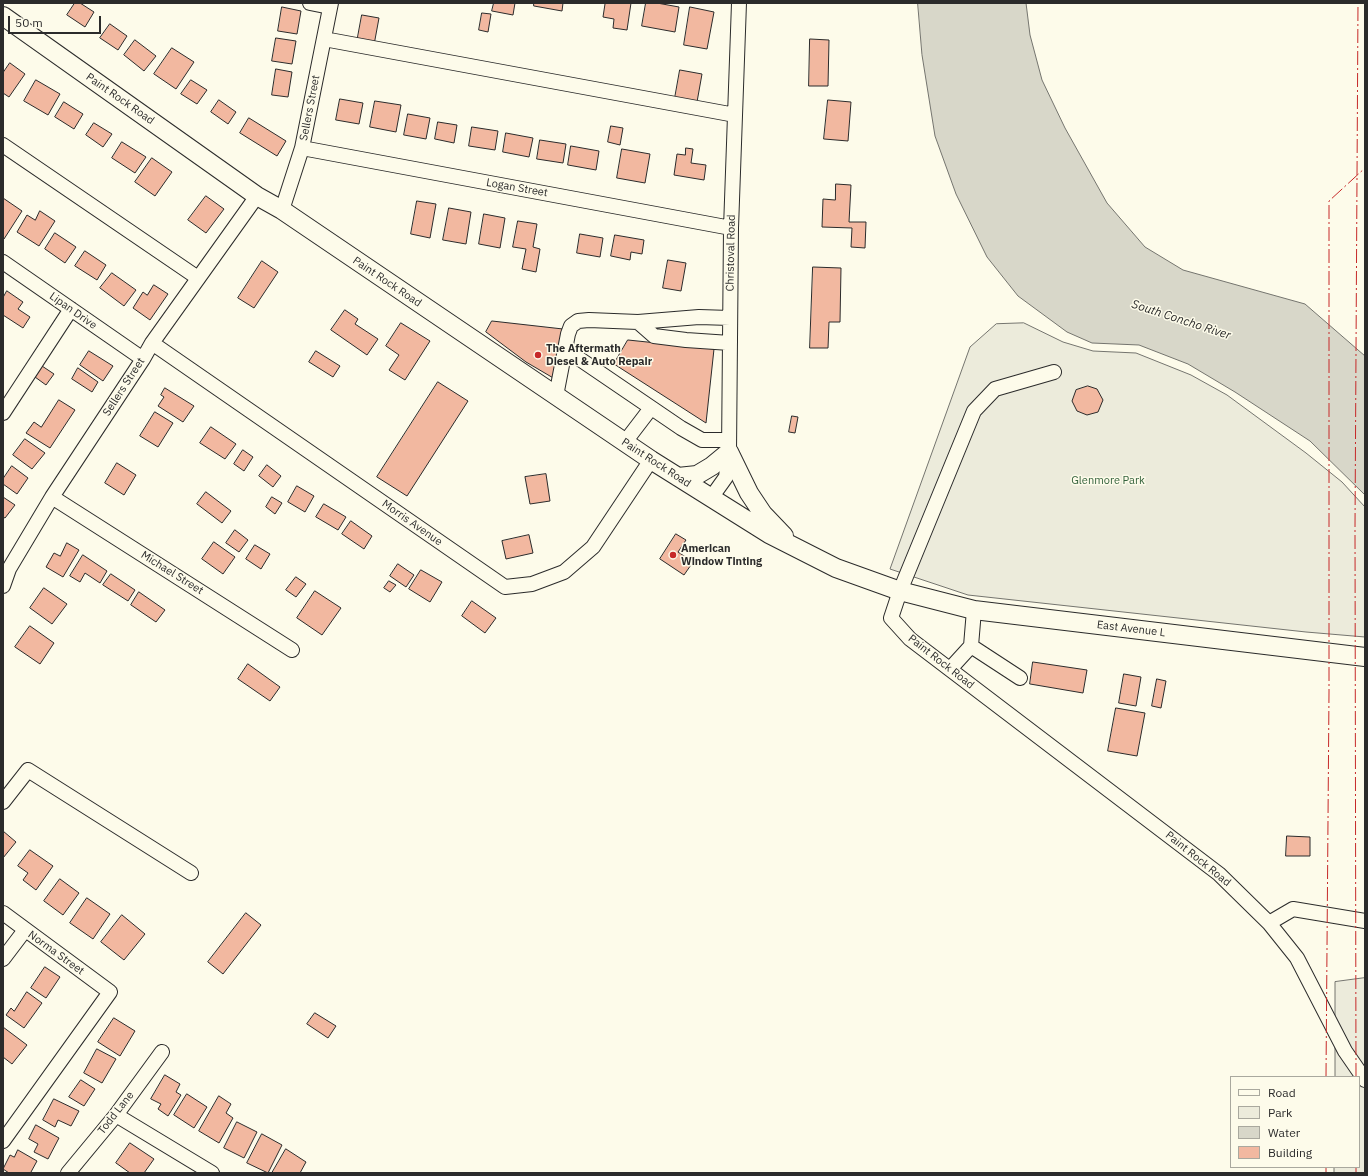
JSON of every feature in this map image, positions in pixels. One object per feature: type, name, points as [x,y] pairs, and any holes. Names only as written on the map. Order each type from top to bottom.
[{"type":"main road","name":"Paint Rock Road","points":[[3,16],[257,196],[282,210],[651,460],[769,534],[836,568],[900,591]]},
{"type":"main road","points":[[678,477],[697,475],[712,466],[729,446],[746,488],[763,514],[794,546]]},
{"type":"main road","name":"East Avenue L","points":[[900,591],[974,610],[1365,657]]},
{"type":"street","points":[[310,3],[331,5]]},
{"type":"street","name":"Christoval Road","points":[[711,498],[726,477],[729,446],[731,228],[739,3]]},
{"type":"street","name":"Sellers Street","points":[[282,210],[302,148],[331,5]]},
{"type":"street","points":[[324,39],[735,115]]},
{"type":"street","points":[[3,145],[198,278]]},
{"type":"street","name":"Logan Street","points":[[302,148],[731,228]]},
{"type":"street","name":"Sellers Street","points":[[3,586],[6,567],[152,343],[257,196]]},
{"type":"street","name":"Lipan Drive","points":[[3,262],[143,359]]},
{"type":"street","points":[[3,413],[71,310]]},
{"type":"street","points":[[556,396],[571,326],[578,321],[638,322],[699,317],[730,318]]},
{"type":"street","points":[[638,322],[654,336],[730,343]]},
{"type":"street","name":"Morris Avenue","points":[[152,343],[505,586],[532,584],[564,572],[593,547],[651,460]]},
{"type":"street","points":[[565,350],[681,428],[702,440],[729,446]]},
{"type":"street","points":[[900,591],[974,412],[995,389],[1054,372]]},
{"type":"street","points":[[625,442],[651,408]]},
{"type":"street","name":"Michael Street","points":[[52,497],[292,650]]},
{"type":"street","name":"Paint Rock Road","points":[[900,591],[891,618],[910,639],[1219,874],[1269,923],[1297,958],[1345,1051],[1365,1080]]},
{"type":"street","points":[[950,669],[971,646],[974,610]]},
{"type":"street","points":[[971,646],[1020,678]]},
{"type":"street","points":[[3,802],[28,770],[192,873]]},
{"type":"street","points":[[1269,923],[1293,909],[1365,921]]},
{"type":"street","name":"Norma Street","points":[[3,913],[110,992],[3,1141]]},
{"type":"street","points":[[3,959],[25,930]]},
{"type":"street","name":"Todd Lane","points":[[68,1173],[116,1115],[162,1052]]},
{"type":"street","points":[[116,1115],[212,1173]]},
{"type":"green space","name":"Glenmore Park","points":[[1024,323],[1063,342],[1093,351],[1136,353],[1191,375],[1227,395],[1306,453],[1342,482],[1365,507],[1365,637],[1306,632],[968,595],[890,569],[970,347],[996,324]]},
{"type":"green space","points":[[1365,978],[1365,1173],[1334,1173],[1334,1168],[1360,1168],[1360,1076],[1335,1076],[1335,982]]},
{"type":"water","name":"South Concho River","points":[[918,3],[1026,3],[1030,35],[1042,80],[1065,128],[1107,203],[1145,247],[1183,270],[1305,304],[1365,356],[1365,495],[1310,441],[1235,392],[1188,364],[1139,345],[1092,343],[1067,332],[1018,296],[987,257],[956,194],[935,136],[922,55]]},
{"type":"building","points":[[75,3],[80,3],[94,12],[85,27],[67,15]]},
{"type":"building","points":[[494,3],[515,3],[513,15],[492,11]]},
{"type":"building","points":[[534,3],[563,3],[562,11],[534,6]]},
{"type":"building","points":[[600,3],[631,3],[627,30],[613,28],[614,19],[603,17],[605,4]]},
{"type":"building","points":[[646,3],[657,3],[679,7],[675,32],[642,26]]},
{"type":"building","points":[[282,7],[301,11],[297,34],[278,31]]},
{"type":"building","points":[[690,7],[714,12],[707,49],[684,45]]},
{"type":"building","points":[[482,13],[491,14],[488,32],[479,30]]},
{"type":"building","points":[[362,15],[379,18],[374,45],[357,42]]},
{"type":"building","points":[[110,24],[127,36],[118,50],[100,38]]},
{"type":"building","points":[[276,38],[296,41],[292,64],[272,61]]},
{"type":"building","points":[[810,39],[829,40],[828,86],[809,86]]},
{"type":"building","points":[[135,40],[156,56],[144,71],[124,55]]},
{"type":"building","points":[[172,48],[194,62],[176,89],[154,74]]},
{"type":"building","points":[[10,63],[25,74],[9,97],[3,93],[3,73]]},
{"type":"building","points":[[276,69],[292,72],[288,97],[272,95]]},
{"type":"building","points":[[680,70],[702,74],[697,102],[675,98]]},
{"type":"building","points":[[36,80],[60,94],[48,115],[24,101]]},
{"type":"building","points":[[191,80],[207,90],[197,104],[181,94]]},
{"type":"building","points":[[340,99],[363,103],[359,124],[336,120]]},
{"type":"building","points":[[219,100],[236,112],[228,124],[211,112]]},
{"type":"building","points":[[828,100],[851,102],[848,141],[824,139]]},
{"type":"building","points":[[375,101],[401,105],[396,132],[370,127]]},
{"type":"building","points":[[64,102],[83,114],[74,129],[55,117]]},
{"type":"building","points":[[408,114],[430,118],[426,139],[404,135]]},
{"type":"building","points":[[249,118],[286,141],[277,156],[240,133]]},
{"type":"building","points":[[438,122],[457,125],[454,143],[435,139]]},
{"type":"building","points":[[94,123],[112,134],[103,147],[86,135]]},
{"type":"building","points":[[611,126],[623,128],[620,145],[608,142]]},
{"type":"building","points":[[472,127],[498,131],[495,150],[469,146]]},
{"type":"building","points":[[506,133],[533,138],[529,157],[503,152]]},
{"type":"building","points":[[540,140],[566,144],[563,163],[537,159]]},
{"type":"building","points":[[122,142],[146,157],[135,173],[112,158]]},
{"type":"building","points":[[571,146],[599,151],[596,170],[568,165]]},
{"type":"building","points":[[686,148],[693,149],[691,163],[706,165],[704,180],[674,175],[677,154],[685,155]]},
{"type":"building","points":[[622,149],[650,154],[645,183],[617,178]]},
{"type":"building","points":[[152,158],[172,172],[155,196],[135,182]]},
{"type":"building","points":[[836,184],[851,185],[849,222],[866,222],[865,248],[851,247],[852,228],[822,227],[823,199],[835,200]]},
{"type":"building","points":[[206,196],[224,209],[206,233],[188,220]]},
{"type":"building","points":[[3,198],[22,211],[4,239],[3,238]]},
{"type":"building","points":[[417,201],[436,204],[430,238],[411,234]]},
{"type":"building","points":[[449,208],[471,212],[466,244],[443,240]]},
{"type":"building","points":[[40,211],[55,221],[39,246],[17,232],[27,215],[35,220]]},
{"type":"building","points":[[484,214],[505,218],[500,248],[479,244]]},
{"type":"building","points":[[518,221],[537,224],[533,247],[540,249],[536,272],[522,269],[526,249],[513,247]]},
{"type":"building","points":[[55,233],[76,247],[65,263],[45,249]]},
{"type":"building","points":[[580,234],[603,238],[600,257],[577,253]]},
{"type":"building","points":[[615,235],[644,240],[642,254],[631,252],[630,260],[611,256]]},
{"type":"building","points":[[85,251],[106,265],[97,280],[75,266]]},
{"type":"building","points":[[668,260],[686,263],[681,291],[663,288]]},
{"type":"building","points":[[262,261],[278,272],[254,308],[238,298]]},
{"type":"building","points":[[813,267],[841,268],[840,322],[829,322],[828,348],[810,348]]},
{"type":"building","points":[[112,273],[136,290],[124,306],[100,288]]},
{"type":"building","points":[[154,285],[168,294],[150,320],[133,308],[143,292],[147,295]]},
{"type":"building","points":[[7,291],[23,302],[18,309],[30,317],[23,328],[3,315],[3,298]]},
{"type":"building","points":[[345,310],[358,319],[355,324],[378,339],[367,355],[331,330]]},
{"type":"building","name":"The Aftermath Diesel & Auto Repair","points":[[492,321],[563,329],[555,379],[526,362],[486,332]]},
{"type":"building","points":[[401,323],[430,341],[405,380],[389,370],[399,355],[386,346]]},
{"type":"building","points":[[628,340],[714,349],[706,423],[614,364]]},
{"type":"building","points":[[89,351],[113,366],[103,381],[80,365]]},
{"type":"building","points":[[316,351],[340,366],[333,377],[309,362]]},
{"type":"building","points":[[42,366],[54,374],[46,385],[35,377]]},
{"type":"building","points":[[78,368],[98,382],[92,392],[72,379]]},
{"type":"building","points":[[438,382],[468,401],[407,496],[377,477]]},
{"type":"building","points":[[1088,386],[1097,389],[1103,400],[1098,412],[1087,415],[1077,411],[1072,401],[1076,390]]},
{"type":"building","points":[[165,388],[194,406],[183,422],[158,406],[164,397],[161,395]]},
{"type":"building","points":[[59,400],[75,410],[50,448],[26,433],[34,422],[41,427]]},
{"type":"building","points":[[155,412],[173,423],[158,447],[140,436]]},
{"type":"building","points":[[792,416],[798,417],[795,433],[789,432]]},
{"type":"building","points":[[211,427],[236,444],[225,459],[200,443]]},
{"type":"building","points":[[25,439],[45,453],[32,469],[13,455]]},
{"type":"building","points":[[243,450],[253,457],[244,471],[234,464]]},
{"type":"building","points":[[117,463],[136,475],[124,495],[105,483]]},
{"type":"building","points":[[267,465],[281,476],[273,487],[259,476]]},
{"type":"building","points":[[12,466],[28,478],[17,494],[3,484],[3,479]]},
{"type":"building","points":[[546,474],[550,501],[530,504],[525,477]]},
{"type":"building","points":[[297,486],[314,496],[305,512],[288,502]]},
{"type":"building","points":[[206,492],[231,511],[222,523],[197,504]]},
{"type":"building","points":[[3,497],[15,505],[5,518],[3,517]]},
{"type":"building","points":[[272,497],[282,503],[275,514],[266,507]]},
{"type":"building","points":[[324,504],[346,517],[338,530],[316,517]]},
{"type":"building","points":[[351,521],[372,536],[364,549],[342,534]]},
{"type":"building","points":[[235,530],[248,540],[239,552],[226,543]]},
{"type":"building","name":"American Window Tinting","points":[[676,534],[686,540],[678,552],[693,562],[684,575],[660,559]]},
{"type":"building","points":[[529,535],[533,553],[506,559],[502,541]]},
{"type":"building","points":[[214,542],[235,557],[223,574],[202,559]]},
{"type":"building","points":[[67,543],[79,550],[63,577],[46,567],[54,553],[60,556]]},
{"type":"building","points":[[255,545],[270,554],[261,569],[246,559]]},
{"type":"building","points":[[83,555],[107,571],[100,583],[85,573],[80,582],[70,576]]},
{"type":"building","points":[[398,564],[414,575],[406,587],[390,576]]},
{"type":"building","points":[[421,570],[442,582],[430,602],[409,589]]},
{"type":"building","points":[[111,574],[135,590],[128,601],[103,585]]},
{"type":"building","points":[[296,577],[306,584],[296,597],[286,590]]},
{"type":"building","points":[[389,581],[396,585],[390,592],[384,588]]},
{"type":"building","points":[[44,588],[67,604],[52,624],[30,608]]},
{"type":"building","points":[[315,591],[341,608],[322,635],[297,618]]},
{"type":"building","points":[[139,592],[165,610],[156,622],[131,605]]},
{"type":"building","points":[[472,601],[496,618],[485,633],[462,616]]},
{"type":"building","points":[[30,626],[54,643],[40,664],[15,647]]},
{"type":"building","points":[[1033,662],[1087,670],[1083,693],[1030,684]]},
{"type":"building","points":[[248,664],[280,687],[270,701],[238,679]]},
{"type":"building","points":[[1124,674],[1141,677],[1136,706],[1119,703]]},
{"type":"building","points":[[1157,679],[1166,681],[1161,708],[1152,706]]},
{"type":"building","points":[[1116,708],[1145,713],[1137,756],[1108,751]]},
{"type":"building","points":[[3,831],[16,842],[3,858]]},
{"type":"building","points":[[1287,836],[1310,837],[1310,856],[1286,856]]},
{"type":"building","points":[[30,850],[53,866],[36,890],[23,880],[28,873],[18,866]]},
{"type":"building","points":[[60,879],[79,893],[63,915],[44,901]]},
{"type":"building","points":[[87,898],[110,914],[93,939],[70,923]]},
{"type":"building","points":[[246,913],[261,925],[223,974],[208,962]]},
{"type":"building","points":[[122,915],[145,934],[124,960],[101,942]]},
{"type":"building","points":[[45,967],[60,977],[46,998],[31,988]]},
{"type":"building","points":[[27,992],[42,1003],[24,1028],[6,1015],[11,1008],[14,1011]]},
{"type":"building","points":[[315,1013],[336,1026],[328,1038],[307,1024]]},
{"type":"building","points":[[114,1018],[135,1031],[120,1056],[98,1042]]},
{"type":"building","points":[[3,1027],[27,1045],[12,1064],[3,1057]]},
{"type":"building","points":[[97,1049],[116,1059],[102,1083],[84,1073]]},
{"type":"building","points":[[165,1075],[180,1084],[176,1092],[181,1095],[168,1116],[158,1109],[161,1104],[151,1099]]},
{"type":"building","points":[[81,1080],[95,1089],[84,1106],[69,1097]]},
{"type":"building","points":[[187,1094],[207,1107],[194,1128],[174,1115]]},
{"type":"building","points":[[219,1096],[231,1104],[226,1113],[233,1118],[219,1143],[199,1131]]},
{"type":"building","points":[[54,1099],[79,1111],[71,1126],[58,1120],[55,1127],[43,1120]]},
{"type":"building","points":[[237,1122],[257,1132],[244,1158],[224,1148]]},
{"type":"building","points":[[36,1125],[59,1138],[48,1159],[34,1152],[38,1144],[29,1139]]},
{"type":"building","points":[[262,1134],[282,1145],[268,1173],[247,1163]]},
{"type":"building","points":[[130,1143],[154,1159],[144,1173],[130,1173],[116,1163]]},
{"type":"building","points":[[286,1149],[306,1162],[300,1173],[272,1173]]},
{"type":"building","points":[[18,1150],[37,1161],[31,1172],[32,1173],[9,1173],[3,1169],[10,1155],[14,1157]]},
{"type":"power","points":[[1356,1076],[1355,527],[1358,3]]},
{"type":"power","points":[[1326,1076],[1329,692],[1329,201],[1365,168]]},
{"type":"power","points":[[1326,1168],[1326,1173]]},
{"type":"power","points":[[1356,1168],[1356,1173]]},
{"type":"place","name":"The Aftermath Diesel & Auto Repair","points":[[538,355]]},
{"type":"place","name":"American Window Tinting","points":[[673,555]]}]
